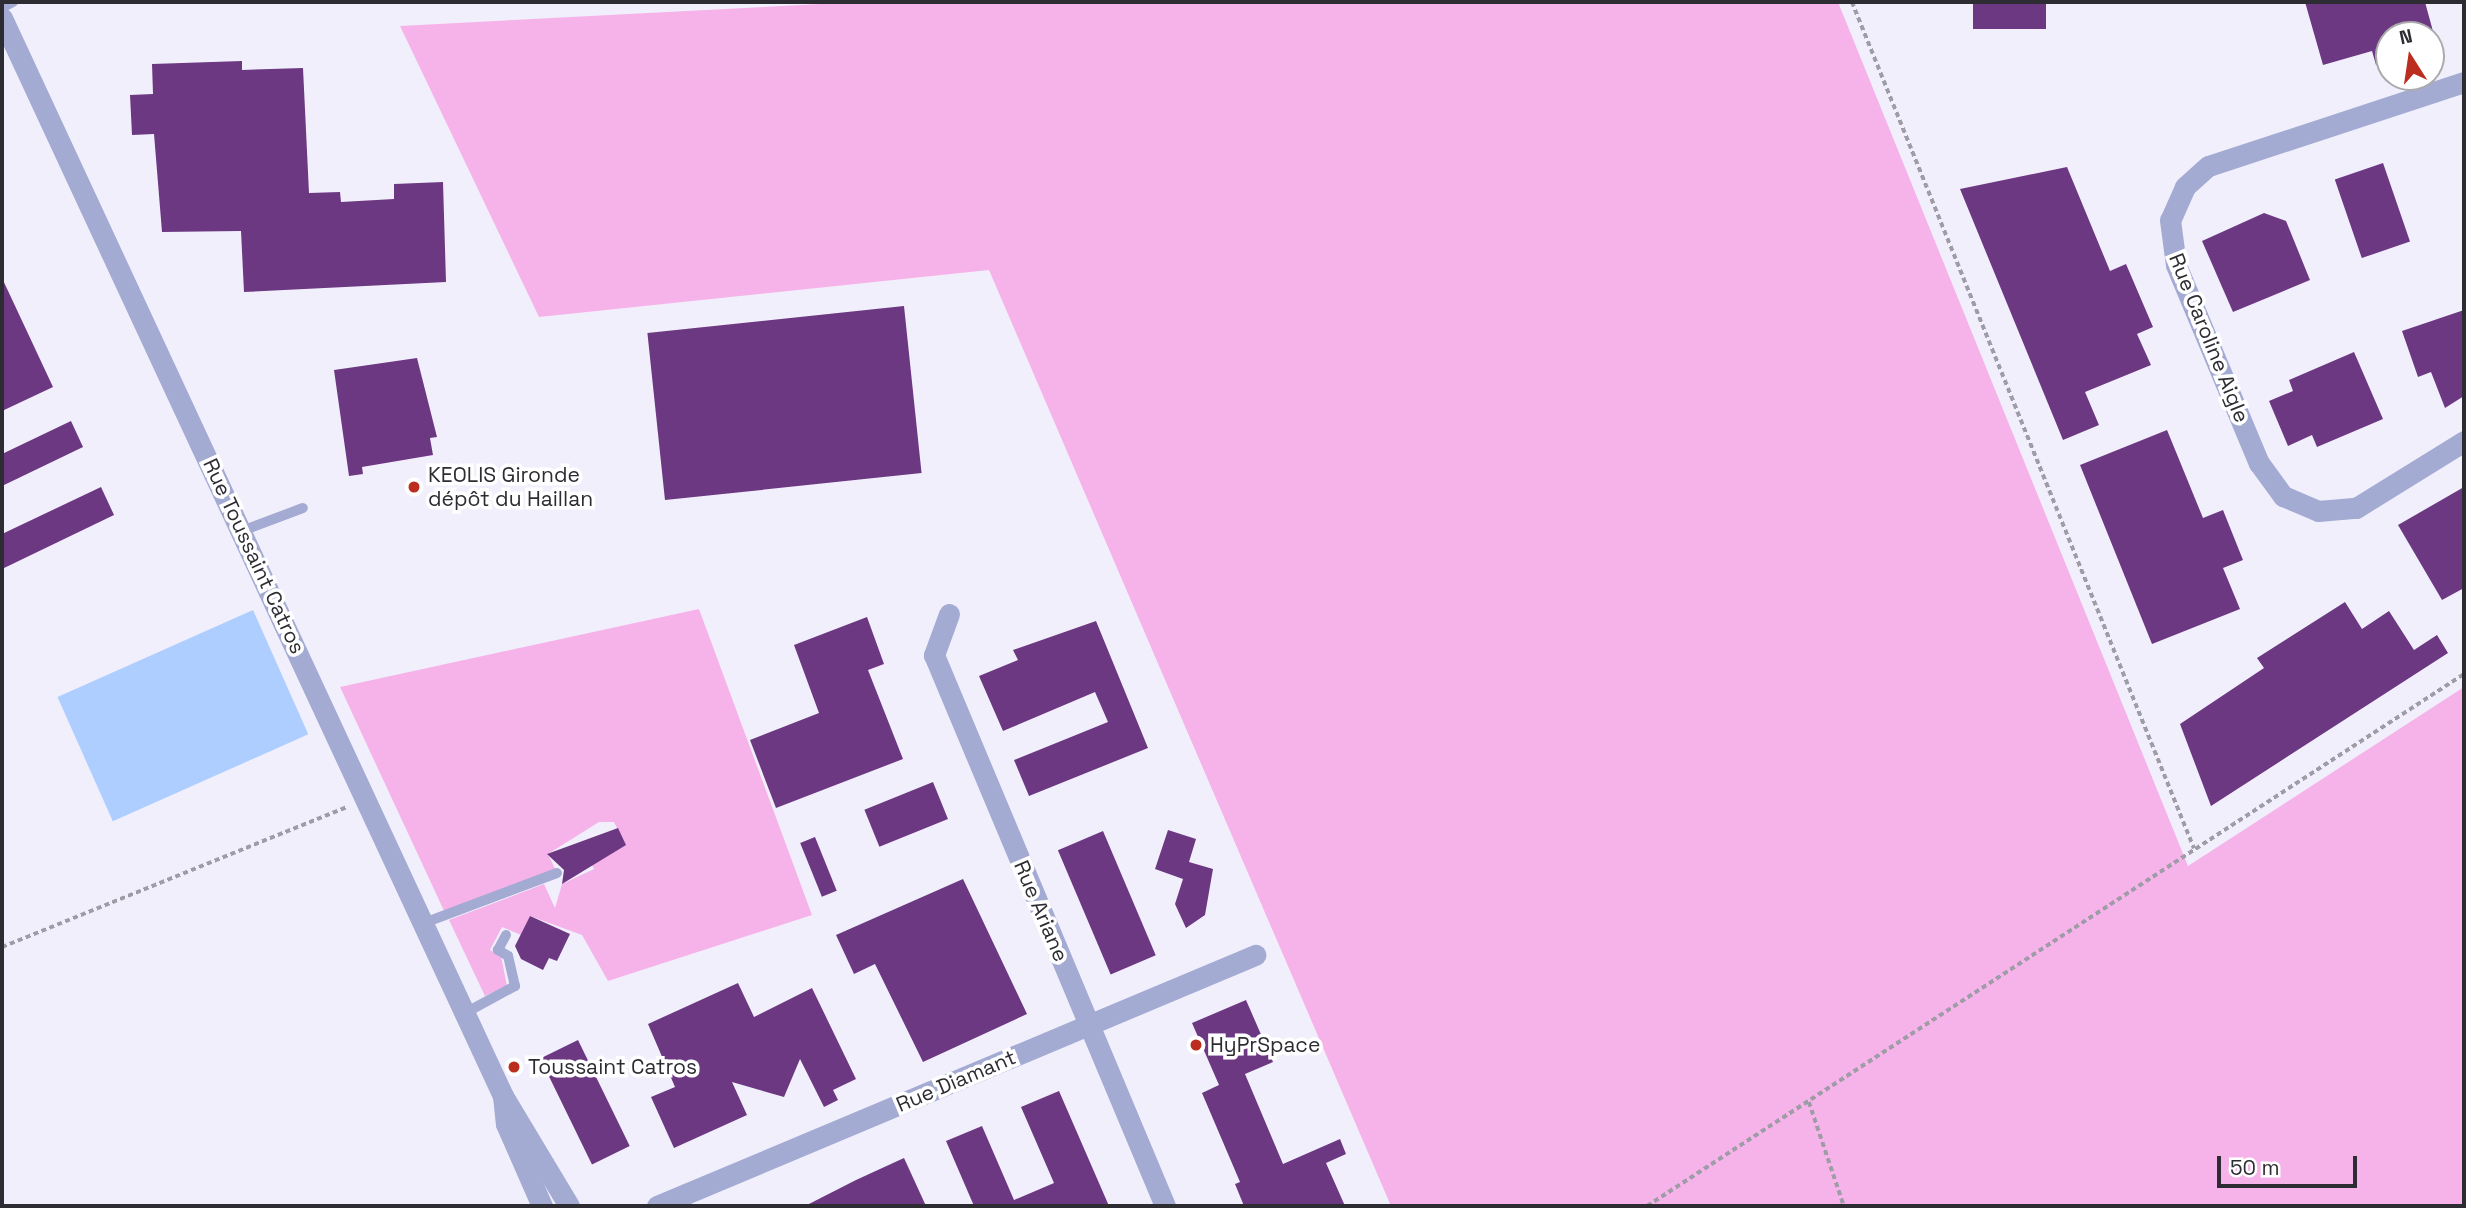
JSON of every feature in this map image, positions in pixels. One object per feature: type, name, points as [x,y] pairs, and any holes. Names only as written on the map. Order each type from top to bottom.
[{"type":"street","name":"Rue Toussaint Catros","points":[[2,18],[367,799],[502,1096],[569,1206]]},
{"type":"street","name":"Rue Caroline Aigle","points":[[2464,82],[2208,166],[2185,187],[2169,220],[2181,278],[2259,463],[2283,496],[2318,511],[2356,508],[2464,441]]},
{"type":"street","name":"Rue Ariane","points":[[949,614],[934,655],[1165,1206]]},
{"type":"street","name":"Rue Diamant","points":[[657,1206],[1255,955]]},
{"type":"street","name":"Rue Toussaint Catros","points":[[502,1096],[506,1124],[542,1206]]},
{"type":"lane","points":[[2,8],[13,2]]},
{"type":"lane","points":[[242,531],[303,508]]},
{"type":"lane","points":[[424,923],[557,873]]},
{"type":"lane","points":[[465,1013],[515,986],[508,956],[498,950],[506,935]]},
{"type":"path","points":[[1852,2],[2194,848]]},
{"type":"path","points":[[1647,1206],[2464,674]]},
{"type":"path","points":[[2,947],[367,799]]},
{"type":"path","points":[[1809,1102],[1844,1206]]},
{"type":"shaded area","points":[[859,2],[1838,2],[2188,866],[2464,687],[2464,1206],[1391,1206],[989,270],[539,317],[400,26]]},
{"type":"shaded area","points":[[699,609],[812,915],[608,981],[582,935],[530,916],[521,935],[502,927],[490,950],[501,956],[507,986],[485,996],[449,920],[544,884],[555,908],[562,884],[594,869],[587,855],[625,844],[614,822],[599,822],[548,854],[557,873],[446,915],[340,687]]},
{"type":"water","points":[[253,610],[308,734],[113,821],[58,697]]},
{"type":"building","points":[[1973,2],[2046,2],[2046,29],[1973,29]]},
{"type":"building","points":[[2305,2],[2425,2],[2430,21],[2375,21],[2375,62],[2372,51],[2323,65]]},
{"type":"building","points":[[242,61],[242,70],[303,68],[309,193],[340,192],[341,202],[394,199],[394,184],[443,182],[446,282],[244,292],[241,231],[162,232],[154,134],[132,135],[130,95],[153,94],[152,64]]},
{"type":"building","points":[[2383,163],[2410,241],[2362,258],[2335,180]]},
{"type":"building","points":[[2067,167],[2110,271],[2126,264],[2153,327],[2137,334],[2151,365],[2085,392],[2099,425],[2063,440],[1960,189]]},
{"type":"building","points":[[2264,213],[2286,221],[2310,280],[2233,312],[2202,241]]},
{"type":"building","points":[[2,278],[53,387],[2,411]]},
{"type":"building","points":[[904,306],[922,473],[665,500],[647,333]]},
{"type":"building","points":[[2464,310],[2464,396],[2445,408],[2431,372],[2418,377],[2402,331]]},
{"type":"building","points":[[2354,352],[2383,419],[2317,447],[2312,435],[2288,446],[2269,401],[2293,391],[2289,380]]},
{"type":"building","points":[[417,358],[437,437],[430,438],[433,455],[362,467],[363,474],[349,476],[334,370]]},
{"type":"building","points":[[71,421],[83,447],[2,486],[2,454]]},
{"type":"building","points":[[2167,430],[2203,518],[2223,510],[2243,560],[2223,568],[2240,609],[2152,644],[2080,465]]},
{"type":"building","points":[[101,487],[114,515],[2,569],[2,534]]},
{"type":"building","points":[[2464,487],[2464,588],[2442,600],[2398,525]]},
{"type":"building","points":[[2345,602],[2362,629],[2389,611],[2414,650],[2437,635],[2448,653],[2211,806],[2180,724],[2264,668],[2257,658]]},
{"type":"building","points":[[867,617],[884,664],[868,670],[903,759],[776,808],[750,740],[819,713],[794,645]]},
{"type":"building","points":[[1096,621],[1148,748],[1029,796],[1014,760],[1108,722],[1095,692],[1003,731],[979,676],[1018,660],[1013,650]]},
{"type":"building","points":[[933,782],[948,819],[879,847],[864,810]]},
{"type":"building","points":[[618,828],[626,845],[562,884],[564,870],[547,854]]},
{"type":"building","points":[[1168,830],[1196,839],[1189,862],[1213,869],[1205,915],[1186,928],[1175,904],[1183,879],[1155,869]]},
{"type":"building","points":[[1103,831],[1156,955],[1111,974],[1058,850]]},
{"type":"building","points":[[815,837],[837,891],[822,897],[800,843]]},
{"type":"building","points":[[963,879],[1027,1014],[923,1062],[875,964],[854,974],[836,935]]},
{"type":"building","points":[[530,916],[570,934],[557,961],[549,958],[543,970],[521,959],[515,946]]},
{"type":"building","points":[[738,983],[754,1017],[812,988],[856,1079],[833,1090],[838,1100],[824,1107],[800,1059],[784,1097],[732,1082],[747,1115],[674,1148],[651,1097],[675,1087],[648,1024]]},
{"type":"building","points":[[1246,1000],[1273,1062],[1245,1074],[1283,1164],[1340,1139],[1346,1154],[1326,1163],[1345,1206],[1244,1206],[1235,1184],[1240,1182],[1202,1093],[1219,1085],[1192,1023]]},
{"type":"building","points":[[578,1040],[630,1146],[592,1164],[540,1058]]},
{"type":"building","points":[[1059,1091],[1109,1206],[974,1206],[946,1141],[982,1126],[1014,1200],[1054,1183],[1021,1107]]},
{"type":"building","points":[[904,1158],[926,1206],[805,1206],[856,1180]]},
{"type":"place","name":"KEOLIS Gironde dépôt du Haillan","points":[[414,487]]},
{"type":"place","name":"HyPrSpace","points":[[1196,1045]]},
{"type":"place","name":"Toussaint Catros","points":[[514,1067]]}]
